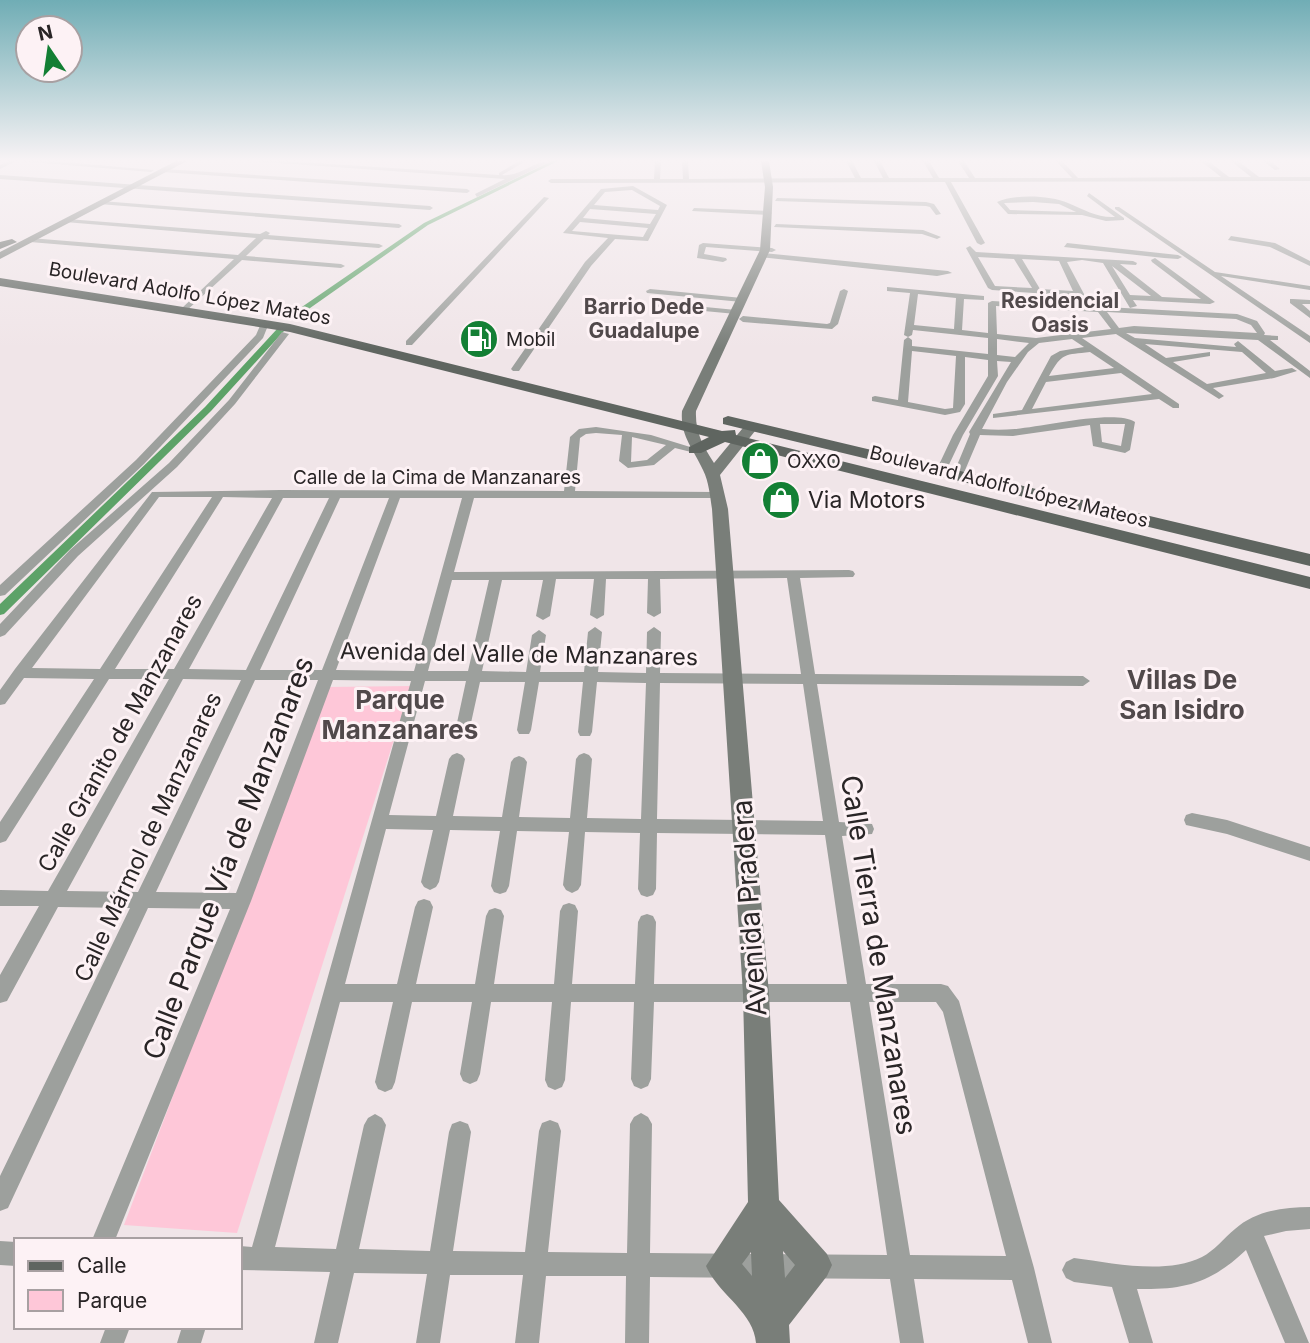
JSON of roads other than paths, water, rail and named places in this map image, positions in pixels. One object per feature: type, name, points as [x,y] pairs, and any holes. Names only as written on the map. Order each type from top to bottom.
[{"type":"main road","points":[[0,247],[12,242]]},
{"type":"main road","name":"Boulevard Adolfo López Mateos","points":[[0,272],[65,281],[196,306],[616,407],[693,416],[742,433],[1310,583]]},
{"type":"main road","points":[[28,286],[65,281]]},
{"type":"main road","name":"Boulevard Adolfo López Mateos","points":[[0,282],[154,305],[196,306],[331,323],[521,370]]},
{"type":"main road","name":"Boulevard Adolfo López Mateos","points":[[693,416],[742,433],[805,446],[838,447],[1310,560]]},
{"type":"main road","points":[[695,450],[742,433]]},
{"type":"street","points":[[12,242],[47,224]]},
{"type":"street","points":[[0,256],[62,224]]},
{"type":"street","points":[[102,224],[379,246]]},
{"type":"street","points":[[196,306],[263,236],[279,224]]},
{"type":"street","points":[[196,306],[251,258],[283,224]]},
{"type":"street","points":[[366,224],[399,226]]},
{"type":"street","points":[[409,343],[522,224]]},
{"type":"street","points":[[575,224],[568,234],[645,239],[654,226]]},
{"type":"street","points":[[624,224],[654,226]]},
{"type":"street","points":[[771,224],[773,232]]},
{"type":"street","points":[[693,416],[768,253],[774,224]]},
{"type":"street","points":[[971,224],[981,243]]},
{"type":"street","points":[[1067,245],[1107,248],[1122,254],[1178,257],[1128,224]]},
{"type":"street","points":[[1130,224],[1145,227]]},
{"type":"street","points":[[1140,224],[1310,340]]},
{"type":"street","points":[[773,232],[838,229],[923,232],[938,236],[928,238],[838,229]]},
{"type":"street","points":[[588,264],[587,257],[603,237]]},
{"type":"street","points":[[521,370],[588,264],[612,238]]},
{"type":"street","points":[[30,240],[341,266]]},
{"type":"street","points":[[1236,241],[1272,245],[1310,264]]},
{"type":"street","points":[[723,260],[701,257],[703,245],[768,253],[866,266],[923,273],[948,274],[935,270],[866,266]]},
{"type":"street","points":[[1288,253],[1310,250]]},
{"type":"street","points":[[1080,294],[992,288],[972,251],[1017,257],[1159,263],[1222,310]]},
{"type":"street","points":[[740,310],[768,253]]},
{"type":"street","points":[[1017,257],[1038,292]]},
{"type":"street","points":[[1062,259],[1086,307]]},
{"type":"street","points":[[1109,262],[1135,310]]},
{"type":"street","points":[[1109,262],[1160,299]]},
{"type":"street","points":[[1213,272],[1309,289]]},
{"type":"street","points":[[1221,278],[1309,289]]},
{"type":"street","points":[[890,289],[981,298]]},
{"type":"street","points":[[650,291],[829,327],[834,324],[844,291]]},
{"type":"street","points":[[903,404],[914,291]]},
{"type":"street","points":[[958,331],[960,296]]},
{"type":"street","points":[[1128,298],[1211,302]]},
{"type":"street","points":[[1310,302],[1293,301],[1310,315]]},
{"type":"street","points":[[949,473],[956,439],[992,380],[992,303],[1242,318],[1254,323],[1261,333],[1259,337]]},
{"type":"street","points":[[654,304],[740,310]]},
{"type":"street","points":[[1100,308],[1116,330],[1219,396]]},
{"type":"street","points":[[0,592],[140,462],[260,336],[265,323]]},
{"type":"street","points":[[908,337],[958,331],[1036,341],[1116,330],[1276,338]]},
{"type":"street","points":[[0,632],[74,554],[173,465],[232,402],[285,334]]},
{"type":"street","points":[[1073,336],[1176,406]]},
{"type":"street","points":[[908,337],[960,354],[1017,360]]},
{"type":"street","points":[[1259,337],[1310,375]]},
{"type":"street","points":[[949,473],[1022,351],[1036,341]]},
{"type":"street","points":[[1132,341],[1226,350]]},
{"type":"street","points":[[1164,361],[1241,347],[1274,375]]},
{"type":"street","points":[[1025,413],[1041,380],[1058,355],[1092,349]]},
{"type":"street","points":[[875,399],[945,412],[957,410],[960,404],[960,354]]},
{"type":"street","points":[[1041,380],[1123,370]]},
{"type":"street","points":[[1205,387],[1292,371]]},
{"type":"street","points":[[997,416],[1161,396]]},
{"type":"street","name":"Avenida Pradera","points":[[693,416],[695,450],[713,474],[725,577],[756,994],[772,1332]]},
{"type":"street","points":[[956,439],[1095,423]]},
{"type":"street","points":[[569,496],[575,437],[580,431],[590,428],[695,450]]},
{"type":"street","points":[[713,474],[742,433]]},
{"type":"street","points":[[627,435],[624,461],[628,465],[650,463],[673,444]]},
{"type":"street","name":"Calle Granito de Manzanares","points":[[0,994],[280,493]]},
{"type":"street","name":"Calle Mármol de Manzanares","points":[[0,1200],[337,493]]},
{"type":"street","name":"Calle de la Cima de Manzanares","points":[[20,673],[156,494],[717,495]]},
{"type":"street","points":[[0,836],[220,494]]},
{"type":"street","name":"Calle Parque Vía de Manzanares","points":[[104,1238],[242,901],[396,494]]},
{"type":"street","points":[[469,494],[332,993],[250,1258],[440,1263],[1022,1268]]},
{"type":"street","points":[[448,576],[725,577],[849,573]]},
{"type":"street","name":"Calle Tierra de Manzanares","points":[[793,576],[807,681],[860,996],[912,1343]]},
{"type":"street","points":[[462,732],[496,577]]},
{"type":"street","points":[[543,616],[550,577]]},
{"type":"street","points":[[597,615],[600,577]]},
{"type":"street","points":[[654,577],[654,613]]},
{"type":"street","points":[[585,732],[595,632]]},
{"type":"street","points":[[647,889],[646,824],[654,632]]},
{"type":"street","points":[[524,730],[540,635]]},
{"type":"street","points":[[0,700],[20,673]]},
{"type":"street","name":"Avenida del Valle de Manzanares","points":[[20,673],[1083,681]]},
{"type":"street","points":[[430,882],[457,760]]},
{"type":"street","points":[[572,885],[584,760]]},
{"type":"street","points":[[500,886],[519,762]]},
{"type":"street","points":[[1192,820],[1227,827],[1310,854]]},
{"type":"street","points":[[381,822],[866,829]]},
{"type":"street","points":[[0,898],[242,901]]},
{"type":"street","points":[[385,1082],[424,907]]},
{"type":"street","points":[[555,1080],[569,911]]},
{"type":"street","points":[[470,1074],[495,916]]},
{"type":"street","points":[[641,1079],[647,922]]},
{"type":"street","points":[[332,993],[860,996],[941,993],[953,1008],[1040,1343]]},
{"type":"street","points":[[637,1343],[641,1124]]},
{"type":"street","points":[[326,1343],[375,1125]]},
{"type":"street","points":[[527,1343],[550,1131]]},
{"type":"street","points":[[428,1343],[460,1132]]},
{"type":"street","points":[[722,1266],[764,1206],[816,1265]]},
{"type":"street","points":[[1074,1270],[1121,1276],[1185,1274],[1205,1269],[1250,1231],[1283,1220],[1310,1218]]},
{"type":"street","points":[[1250,1231],[1297,1343]]},
{"type":"street","points":[[722,1266],[772,1332],[816,1265]]},
{"type":"street","points":[[1121,1276],[1141,1343]]},
{"type":"waterway","points":[[300,311],[427,224]]},
{"type":"waterway","points":[[0,611],[208,409],[280,331]]},
{"type":"place","name":"Mobil","points":[[479,339]]},
{"type":"place","name":"OXXO","points":[[760,461]]},
{"type":"place","name":"Via Motors","points":[[781,500]]},
{"type":"district","name":"Residencial Oasis","points":[[1060,313]]},
{"type":"district","name":"Barrio Dede Guadalupe","points":[[644,319]]},
{"type":"district","name":"Villas De San Isidro","points":[[1182,695]]},
{"type":"district","name":"Parque Manzanares","points":[[400,715]]}]
